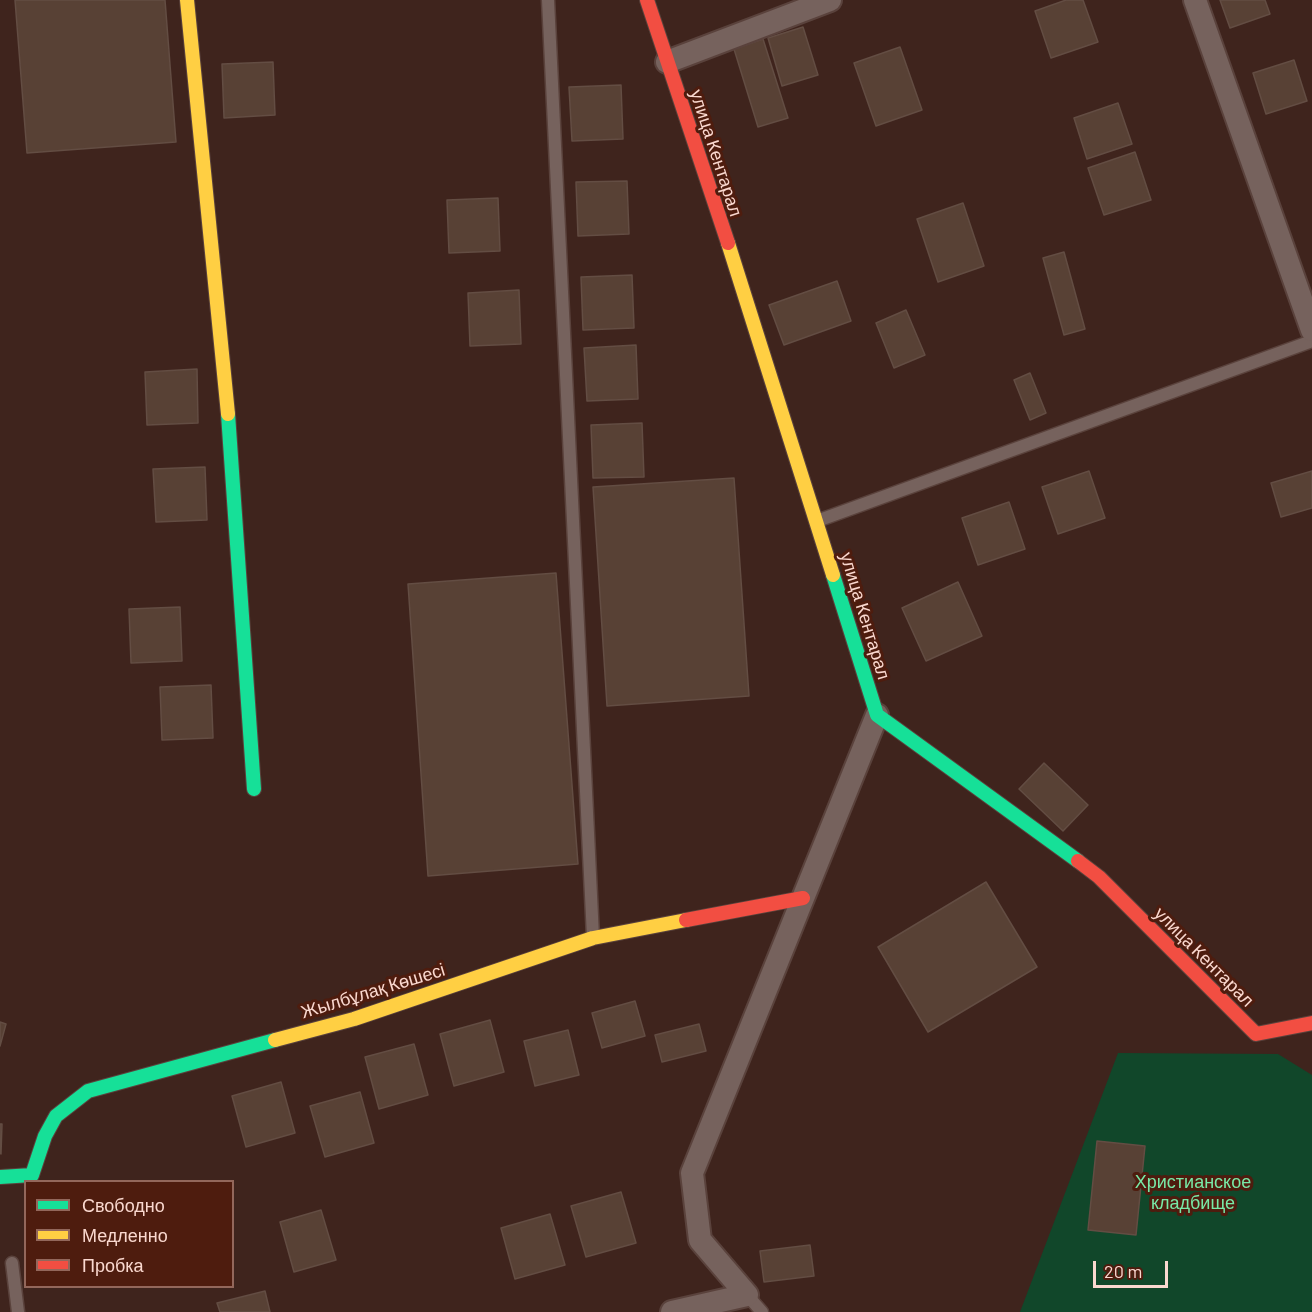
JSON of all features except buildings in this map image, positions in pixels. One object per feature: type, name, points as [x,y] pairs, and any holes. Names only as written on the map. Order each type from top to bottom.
[{"type":"street","points":[[187,0],[224,351],[254,789]]},
{"type":"street","name":"улица Кентарал","points":[[647,0],[877,715],[1099,877],[1256,1034],[1312,1023]]},
{"type":"street","points":[[667,62],[831,0]]},
{"type":"street","points":[[1195,0],[1312,330]]},
{"type":"street","points":[[755,1304],[700,1240],[692,1173],[877,715]]},
{"type":"street","name":"Жылбұлақ Көшесі","points":[[0,1177],[32,1175],[49,1124],[68,1102],[88,1091],[354,1018],[593,938],[803,898]]},
{"type":"street","points":[[672,1312],[755,1304]]},
{"type":"lane","points":[[548,0],[593,938]]},
{"type":"lane","points":[[816,521],[1312,341]]},
{"type":"lane","points":[[12,1263],[18,1312]]},
{"type":"green space","name":"Христианское кладбище","points":[[1118,1053],[1278,1054],[1312,1075],[1312,1312],[1020,1312]]},
{"type":"traffic: fast","points":[[228,414],[254,789]]},
{"type":"traffic: fast","points":[[833,575],[877,715],[1078,861]]},
{"type":"traffic: fast","points":[[0,1177],[32,1175],[45,1136],[56,1116],[88,1091],[275,1040]]},
{"type":"traffic: slow","points":[[187,0],[228,414]]},
{"type":"traffic: slow","points":[[728,243],[833,575]]},
{"type":"traffic: slow","points":[[275,1040],[354,1019],[593,938],[686,920]]},
{"type":"traffic: jam","points":[[647,0],[728,243]]},
{"type":"traffic: jam","points":[[1078,861],[1099,877],[1256,1034],[1312,1023]]},
{"type":"traffic: jam","points":[[686,920],[803,898]]}]
